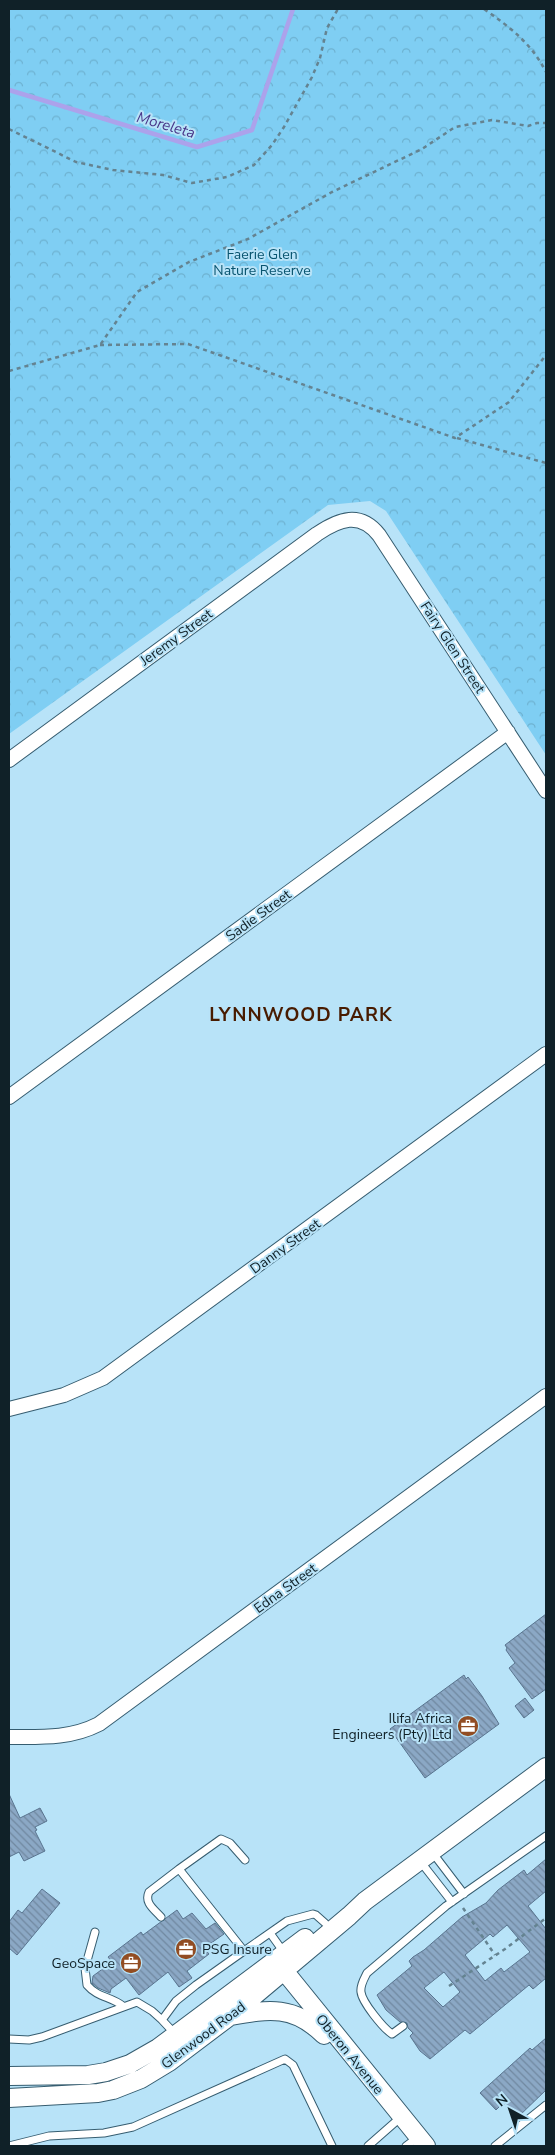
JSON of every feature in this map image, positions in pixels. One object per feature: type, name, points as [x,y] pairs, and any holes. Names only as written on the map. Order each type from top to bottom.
[{"type":"street","name":"Fairy Glen Street","points":[[346,520],[365,523],[376,531],[546,790]]},
{"type":"street","name":"Jeremy Street","points":[[9,760],[317,534],[335,522],[346,520]]},
{"type":"street","name":"Sadie Street","points":[[9,1098],[508,732]]},
{"type":"street","name":"Danny Street","points":[[9,1409],[64,1394],[108,1375],[546,1054]]},
{"type":"street","name":"Edna Street","points":[[9,1737],[61,1737],[79,1733],[99,1724],[546,1396]]},
{"type":"street","name":"Glenwood Road","points":[[9,2098],[66,2096],[113,2090],[155,2071],[230,2016],[325,1923],[350,1907],[364,1901],[546,1769]]},
{"type":"street","name":"Glenwood Road","points":[[9,2076],[59,2077],[106,2072],[144,2057],[285,1963],[357,1909],[364,1901]]},
{"type":"street","name":"Oberon Avenue","points":[[285,1963],[385,2098],[401,2116],[417,2143]]},
{"type":"street","points":[[230,2016],[267,2010],[283,2010],[299,2016],[320,2031],[385,2098]]},
{"type":"lane","points":[[403,2026],[392,2034],[387,2031],[361,1993],[361,1984],[367,1973],[454,1900],[546,1836]]},
{"type":"lane","points":[[161,1917],[147,1902],[146,1897],[149,1892],[221,1839],[230,1843],[245,1860]]},
{"type":"lane","points":[[426,1856],[464,1894]]},
{"type":"lane","points":[[426,1856],[454,1900]]},
{"type":"lane","points":[[179,1869],[244,1951]]},
{"type":"lane","points":[[162,2020],[176,2001],[287,1921],[307,1915],[316,1915],[325,1923]]},
{"type":"lane","points":[[95,1932],[86,1968],[87,1985],[96,1995],[115,2000],[123,2006]]},
{"type":"lane","points":[[270,1933],[285,1963]]},
{"type":"lane","points":[[9,2040],[29,2040],[42,2037],[136,2002],[152,2011],[162,2020],[176,2035],[186,2050]]},
{"type":"lane","points":[[9,2146],[49,2136],[104,2133],[132,2127],[285,2059],[293,2066],[332,2146]]},
{"type":"lane","points":[[495,2146],[546,2105]]},
{"type":"lane","points":[[368,2146],[401,2116]]},
{"type":"path","points":[[9,129],[76,162],[113,170],[163,175],[192,183],[227,177],[254,164],[272,145],[284,127],[312,77],[320,58],[327,28],[338,9]]},
{"type":"path","points":[[484,9],[512,29],[536,53],[546,72]]},
{"type":"path","points":[[100,345],[137,292],[189,262],[248,239],[332,192],[422,149],[455,127],[492,120],[528,126],[537,122],[546,123]]},
{"type":"path","points":[[9,371],[100,345],[188,344],[455,438],[546,463]]},
{"type":"path","points":[[455,438],[509,402],[546,355]]},
{"type":"path","points":[[454,1900],[495,1956]]},
{"type":"path","points":[[449,1986],[495,1956],[546,1918]]},
{"type":"green space","name":"Faerie Glen Nature Reserve","points":[[9,9],[546,9],[546,755],[386,511],[370,501],[328,505],[9,734]]},
{"type":"building","points":[[546,1614],[546,1689],[532,1699],[509,1668],[515,1663],[506,1650],[505,1645]]},
{"type":"building","points":[[464,1675],[466,1679],[468,1677],[482,1696],[499,1724],[425,1778],[390,1729]]},
{"type":"building","points":[[525,1698],[534,1710],[524,1718],[515,1706]]},
{"type":"building","points":[[9,1794],[20,1818],[40,1808],[47,1821],[35,1827],[37,1830],[35,1831],[45,1851],[24,1861],[19,1852],[9,1857]]},
{"type":"building","points":[[546,1859],[546,1891],[528,1906],[546,1929],[546,1978],[533,1989],[529,1985],[470,2034],[465,2030],[430,2059],[420,2051],[410,2036],[413,2033],[408,2028],[407,2023],[400,2022],[386,2010],[377,1995],[412,1966],[409,1961],[413,1957],[424,1950],[462,1917],[486,1903],[498,1890],[524,1870],[527,1875]],"holes":[[[507,1925],[530,1952],[504,1972],[501,1968],[485,1981],[465,1955],[490,1934],[493,1937]],[[444,1972],[460,1992],[443,2007],[424,1988]]]},
{"type":"building","points":[[42,1889],[60,1903],[17,1955],[9,1948],[9,1922],[18,1910],[22,1913]]},
{"type":"building","points":[[177,1910],[183,1919],[192,1913],[206,1929],[215,1923],[224,1934],[204,1948],[209,1954],[187,1971],[192,1978],[179,1987],[168,1972],[139,1995],[126,1978],[111,1989],[110,1993],[92,1983],[93,1976],[112,1962],[108,1957],[141,1932],[143,1935]]},
{"type":"building","points":[[546,2038],[546,2090],[517,2118],[503,2103],[496,2110],[480,2093],[530,2048],[532,2050]]},
{"type":"waterway","name":"Moreleta","points":[[9,90],[197,147],[252,130],[293,9]]},
{"type":"place","name":"Ilifa Africa Engineers (Pty) Ltd","points":[[468,1726]]},
{"type":"place","name":"PSG Insure","points":[[186,1949]]},
{"type":"place","name":"GeoSpace","points":[[131,1963]]},
{"type":"district","name":"LYNNWOOD PARK","points":[[301,1014]]}]
